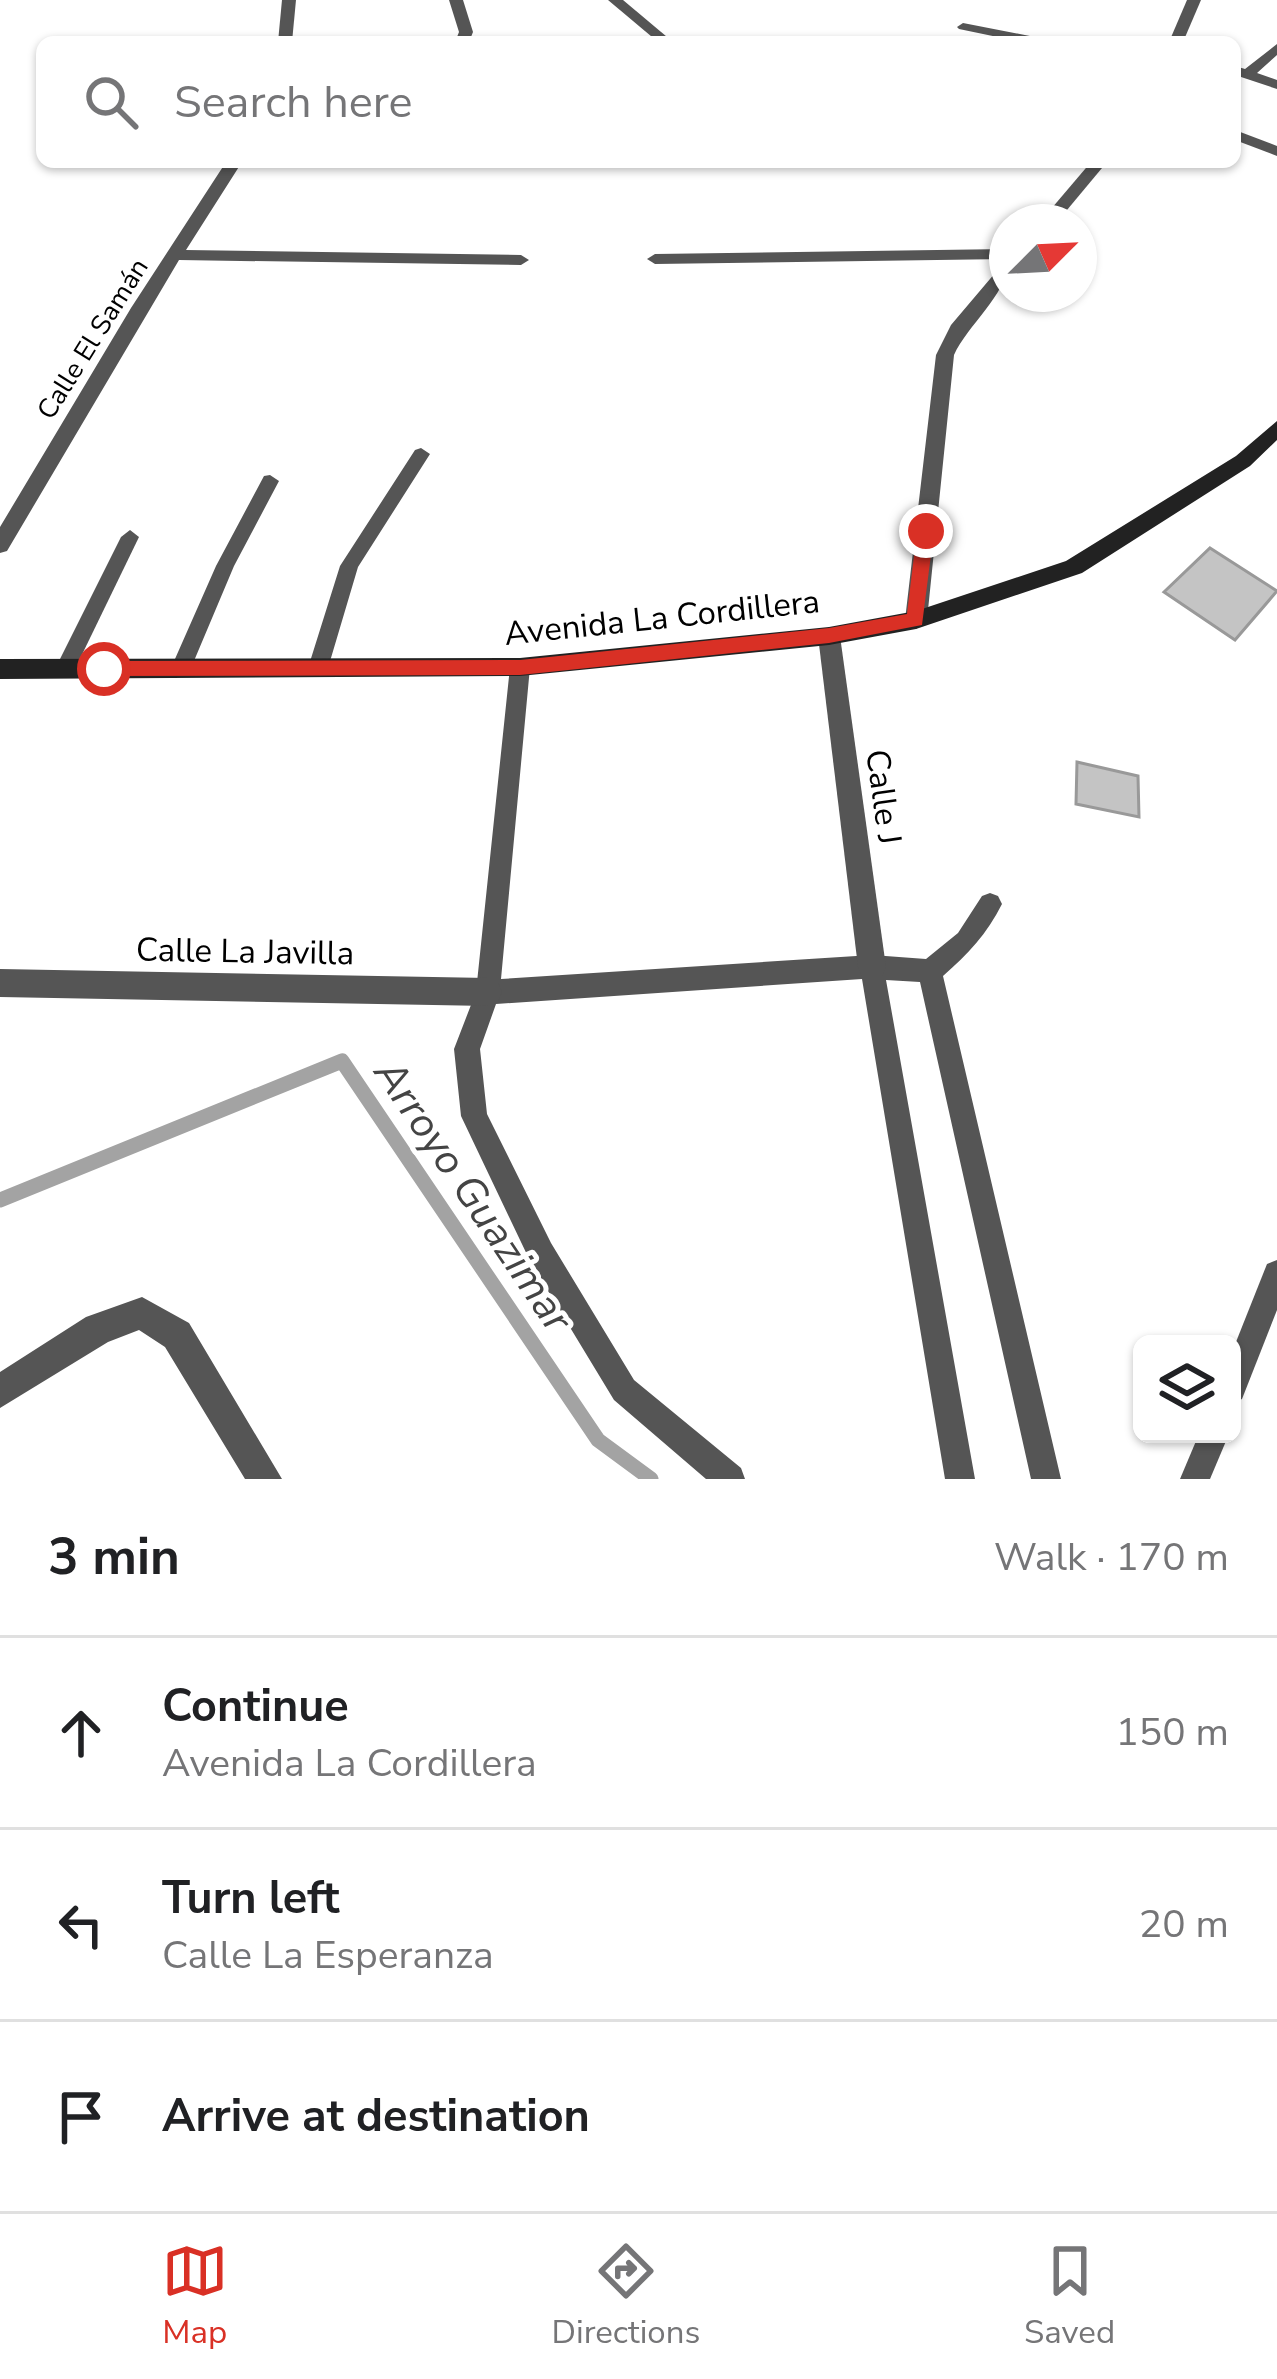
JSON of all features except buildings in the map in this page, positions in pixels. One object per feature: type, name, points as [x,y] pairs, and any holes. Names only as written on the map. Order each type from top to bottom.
[{"type":"main road","name":"Avenida La Cordillera","points":[[0,669],[520,668],[829,636],[916,620],[1074,567],[1243,461],[1277,428]]},
{"type":"street","points":[[286,36],[289,0]]},
{"type":"street","points":[[456,0],[465,36]]},
{"type":"street","points":[[615,0],[659,36]]},
{"type":"street","points":[[1179,36],[1194,0]]},
{"type":"street","points":[[1241,72],[1277,49]]},
{"type":"street","points":[[1241,72],[1277,85]]},
{"type":"street","points":[[1241,137],[1277,151]]},
{"type":"street","name":"Calle El Samán","points":[[0,545],[140,308],[230,168]]},
{"type":"street","points":[[1063,204],[1094,168]]},
{"type":"street","points":[[655,259],[989,254]]},
{"type":"street","points":[[177,255],[520,260]]},
{"type":"street","points":[[916,620],[945,355],[957,329],[989,291]]},
{"type":"street","name":"Calle J","points":[[829,636],[872,967]]},
{"type":"street","name":"Calle La Javilla","points":[[0,983],[488,992]]},
{"type":"street","points":[[0,1391],[98,1328],[142,1313],[177,1335],[265,1479]]},
{"type":"lane","points":[[963,27],[1009,36]]},
{"type":"lane","points":[[317,668],[349,566],[421,454]]},
{"type":"lane","points":[[181,668],[225,566],[270,482]]},
{"type":"lane","points":[[64,669],[130,537]]},
{"type":"lane","points":[[520,668],[488,992],[467,1049],[474,1116],[541,1252],[624,1390],[730,1479]]},
{"type":"lane","points":[[488,992],[872,967],[930,971],[966,940],[990,904]]},
{"type":"lane","points":[[872,967],[960,1479]]},
{"type":"lane","points":[[930,971],[1046,1479]]},
{"type":"lane","points":[[1241,1366],[1277,1274]]},
{"type":"lane","points":[[1196,1479],[1210,1443]]},
{"type":"waterway","name":"Arroyo Guazimar","points":[[0,1200],[342,1061],[598,1440],[651,1479]]},
{"type":"route","points":[[104,669],[520,668],[829,636],[916,620],[926,531]]}]
